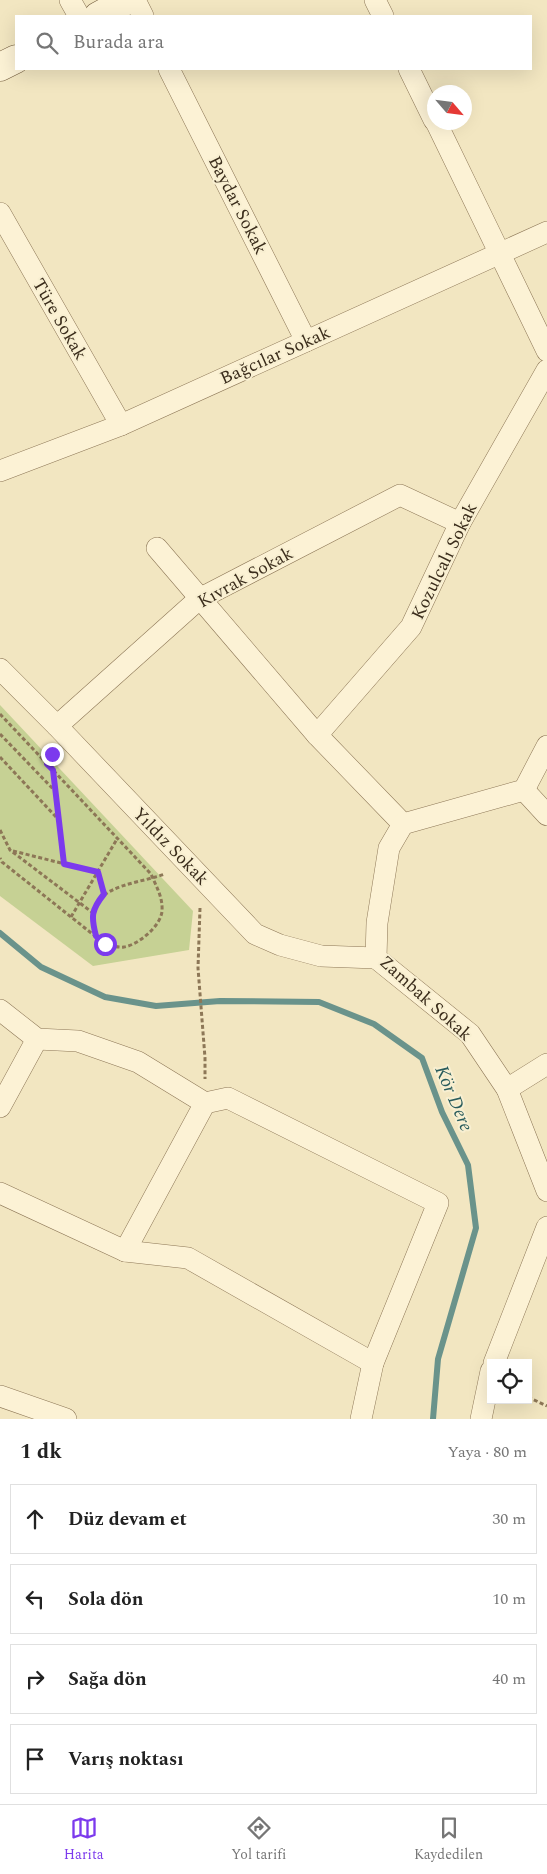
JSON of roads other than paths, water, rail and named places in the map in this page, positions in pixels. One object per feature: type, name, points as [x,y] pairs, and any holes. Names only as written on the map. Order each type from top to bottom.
[{"type":"street","points":[[70,0],[78,15]]},
{"type":"street","points":[[100,15],[128,0]]},
{"type":"street","points":[[135,0],[142,15]]},
{"type":"street","points":[[375,0],[382,15]]},
{"type":"street","points":[[0,68],[15,60]]},
{"type":"street","name":"Baydar Sokak","points":[[170,70],[306,341]]},
{"type":"street","points":[[410,70],[427,105]]},
{"type":"street","points":[[439,130],[547,351]]},
{"type":"street","name":"Türe Sokak","points":[[0,213],[121,425]]},
{"type":"street","name":"Bağcılar Sokak","points":[[0,471],[121,425],[547,232]]},
{"type":"street","name":"Kozulcalı Sokak","points":[[317,735],[411,627],[460,523],[547,370]]},
{"type":"street","name":"Kıvrak Sokak","points":[[57,726],[200,599],[400,495],[460,523]]},
{"type":"street","points":[[157,548],[317,735],[403,824],[524,790],[547,746]]},
{"type":"street","name":"Yıldız Sokak","points":[[0,669],[57,726],[255,934],[280,945],[320,956],[376,958]]},
{"type":"street","points":[[524,790],[547,815]]},
{"type":"street","name":"Zambak Sokak","points":[[403,824],[389,848],[377,923],[376,958],[470,1034],[507,1089],[547,1191]]},
{"type":"street","points":[[0,1010],[37,1039],[78,1041],[138,1062],[205,1103],[228,1098],[438,1203],[373,1363],[361,1419]]},
{"type":"street","points":[[0,1107],[37,1039]]},
{"type":"street","points":[[507,1089],[547,1064]]},
{"type":"street","points":[[124,1251],[205,1103]]},
{"type":"street","points":[[0,1193],[124,1251],[188,1258],[373,1363]]},
{"type":"street","points":[[496,1359],[547,1227]]},
{"type":"street","points":[[481,1419],[487,1390]]},
{"type":"street","points":[[0,1396],[66,1419]]},
{"type":"waterway","name":"Kör Dere","points":[[0,933],[41,967],[105,997],[156,1006],[220,1001],[319,1002],[374,1024],[422,1058],[442,1112],[468,1165],[476,1228],[438,1359],[433,1419]]}]
